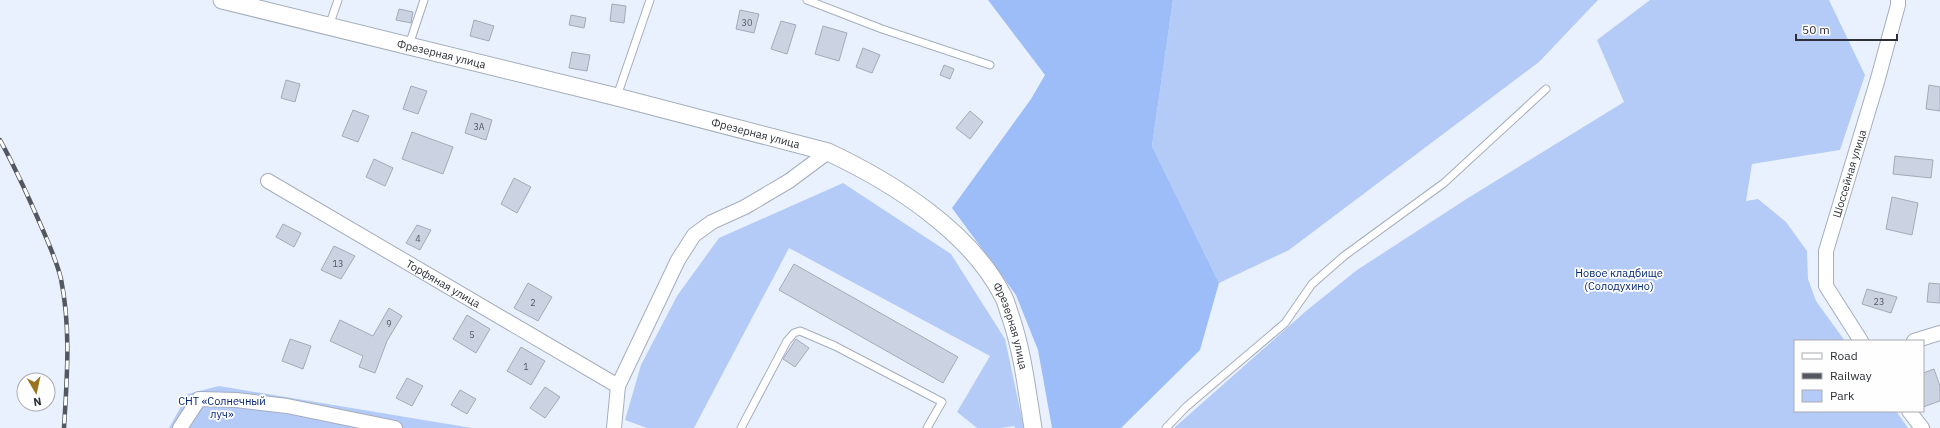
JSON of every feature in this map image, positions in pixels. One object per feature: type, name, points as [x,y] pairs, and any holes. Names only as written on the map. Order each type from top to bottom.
[{"type":"street","name":"Фрезерная улица","points":[[222,0],[617,97],[828,152],[857,166],[910,199],[947,228],[981,262],[1004,296],[1017,337],[1033,428]]},
{"type":"street","name":"Шоссейная улица","points":[[1860,340],[1826,286],[1826,251],[1877,82],[1898,5],[1898,0]]},
{"type":"street","points":[[614,428],[618,386],[678,260],[694,235],[712,222],[745,207],[789,181],[828,152]]},
{"type":"street","name":"Торфяная улица","points":[[268,181],[618,386]]},
{"type":"street","points":[[1917,340],[1940,333]]},
{"type":"street","points":[[180,428],[199,399],[236,400],[287,406],[395,428]]},
{"type":"street","points":[[1910,412],[1922,428]]},
{"type":"lane","points":[[329,26],[338,0]]},
{"type":"lane","points":[[410,46],[424,0]]},
{"type":"lane","points":[[617,97],[650,0]]},
{"type":"lane","points":[[807,0],[882,29],[990,65]]},
{"type":"lane","points":[[1166,428],[1186,407],[1285,323],[1312,284],[1344,256],[1444,184],[1546,89]]},
{"type":"lane","points":[[741,428],[787,341],[794,333],[800,331],[835,346],[942,402],[927,428]]},
{"type":"green space","points":[[1173,0],[1598,0],[1539,62],[1289,250],[1219,283],[1152,146]]},
{"type":"green space","name":"Новое кладбище (Солодухино)","points":[[1650,0],[1829,0],[1865,75],[1840,150],[1752,164],[1746,201],[1758,199],[1786,222],[1807,251],[1808,279],[1816,301],[1844,340],[1794,340],[1794,412],[1897,412],[1908,428],[1174,428],[1306,311],[1357,270],[1468,198],[1624,102],[1597,40]]},
{"type":"green space","points":[[843,183],[951,254],[1005,339],[1024,428],[1015,428],[1014,426],[1001,428],[977,428],[957,412],[990,356],[789,248],[694,428],[647,428],[625,420],[641,365],[677,296],[719,238]]},
{"type":"green space","name":"СНТ «Солнечный луч»","points":[[219,386],[472,428],[169,428],[188,394]]},
{"type":"shaded area","points":[[988,0],[1173,0],[1152,146],[1219,283],[1200,350],[1121,428],[1052,428],[1038,350],[1016,295],[952,208],[1031,99],[1045,75]]},
{"type":"building","points":[[612,4],[626,6],[624,23],[610,21]]},
{"type":"building","points":[[399,9],[413,12],[411,23],[396,20]]},
{"type":"building","points":[[740,10],[759,14],[754,33],[736,29]]},
{"type":"building","points":[[571,15],[586,18],[584,28],[569,25]]},
{"type":"building","points":[[474,20],[494,26],[489,41],[470,36]]},
{"type":"building","points":[[781,21],[796,25],[787,54],[771,49]]},
{"type":"building","points":[[823,26],[847,33],[839,61],[815,54]]},
{"type":"building","points":[[863,48],[880,55],[872,73],[856,67]]},
{"type":"building","points":[[572,52],[590,55],[587,71],[569,68]]},
{"type":"building","points":[[944,65],[954,69],[950,79],[940,75]]},
{"type":"building","points":[[286,80],[300,84],[295,102],[281,98]]},
{"type":"building","points":[[1929,85],[1940,87],[1940,111],[1926,109]]},
{"type":"building","points":[[411,86],[427,91],[418,114],[403,109]]},
{"type":"building","points":[[353,110],[369,116],[358,142],[342,136]]},
{"type":"building","points":[[970,111],[983,122],[970,139],[956,128]]},
{"type":"building","points":[[471,113],[492,120],[486,140],[465,133]]},
{"type":"building","points":[[412,132],[453,147],[443,174],[402,159]]},
{"type":"building","points":[[1895,156],[1933,160],[1931,178],[1893,174]]},
{"type":"building","points":[[374,159],[393,168],[385,186],[366,177]]},
{"type":"building","points":[[514,178],[531,187],[517,213],[501,204]]},
{"type":"building","points":[[1892,197],[1918,203],[1912,235],[1886,229]]},
{"type":"building","points":[[283,224],[301,233],[294,247],[276,237]]},
{"type":"building","points":[[417,225],[431,230],[420,250],[406,243]]},
{"type":"building","points":[[334,246],[355,256],[341,279],[321,270]]},
{"type":"building","points":[[794,264],[958,357],[943,383],[779,290]]},
{"type":"building","points":[[528,283],[552,297],[538,321],[514,308]]},
{"type":"building","points":[[1929,283],[1940,284],[1940,303],[1927,302]]},
{"type":"building","points":[[1867,289],[1897,297],[1891,313],[1862,304]]},
{"type":"building","points":[[389,308],[402,316],[387,341],[375,373],[359,367],[363,356],[330,341],[340,320],[373,336]]},
{"type":"building","points":[[467,315],[490,329],[476,353],[453,339]]},
{"type":"building","points":[[290,339],[311,346],[303,369],[282,361]]},
{"type":"building","points":[[796,339],[809,348],[795,367],[783,359]]},
{"type":"building","points":[[521,347],[545,361],[531,385],[507,371]]},
{"type":"building","points":[[1934,369],[1940,386],[1940,401],[1924,407],[1924,373]]},
{"type":"building","points":[[407,378],[423,386],[412,406],[396,398]]},
{"type":"building","points":[[545,387],[560,397],[545,418],[530,408]]},
{"type":"building","points":[[460,390],[476,399],[467,414],[451,405]]},
{"type":"railway","points":[[0,140],[17,173],[53,253],[61,279],[67,334],[67,372],[64,428]]}]
